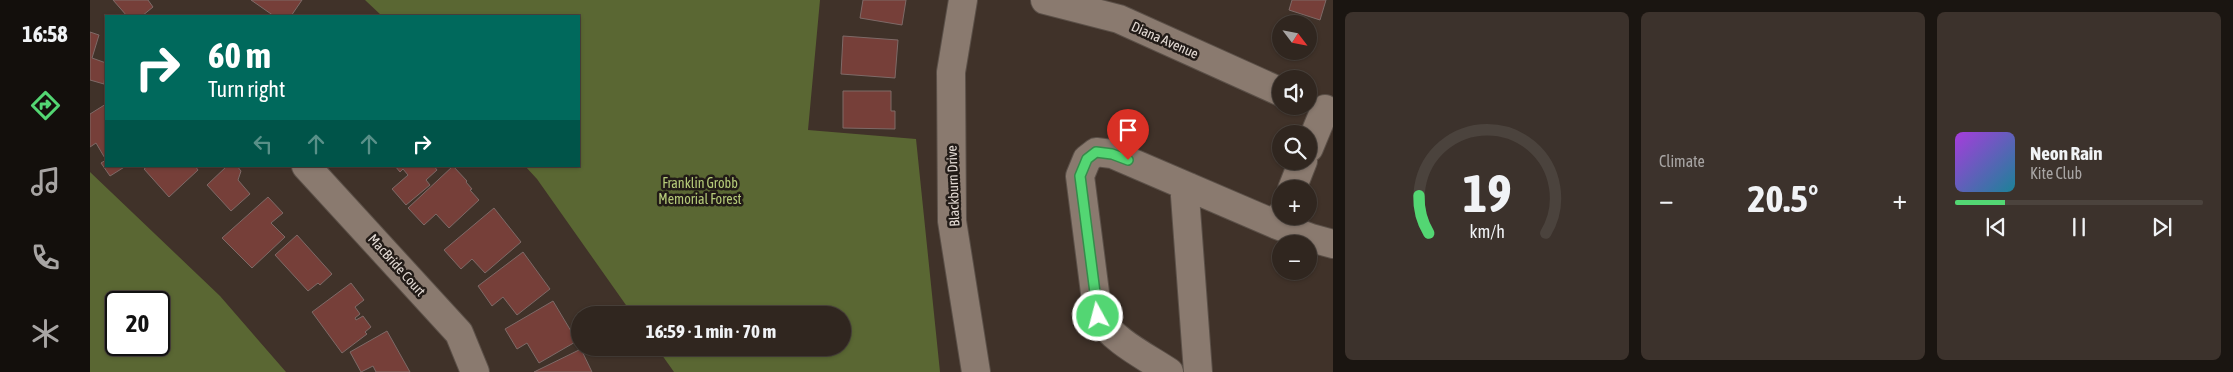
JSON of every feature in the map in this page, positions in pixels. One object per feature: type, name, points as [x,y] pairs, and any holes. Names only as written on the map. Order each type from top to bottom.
[{"type":"street","name":"Blackburn Drive","points":[[963,0],[951,72],[952,221],[976,372]]},
{"type":"street","name":"Diana Avenue","points":[[1044,0],[1119,20],[1272,88]]},
{"type":"street","points":[[1316,125],[1322,108]]},
{"type":"street","points":[[1169,372],[1117,337],[1105,327],[1098,316],[1080,176],[1087,159],[1096,152],[1112,154],[1189,187],[1272,217]]},
{"type":"street","name":"MacBride Court","points":[[307,167],[459,333],[475,372]]},
{"type":"street","points":[[1189,187],[1185,196],[1198,372]]},
{"type":"street","points":[[1288,225],[1311,238],[1333,244]]},
{"type":"green space","name":"Franklin Grobb Memorial Forest","points":[[365,0],[820,0],[808,130],[916,139],[940,372],[674,372],[663,356],[851,356],[851,306],[627,306],[537,179],[526,167],[580,167],[580,15],[381,15]]},
{"type":"green space","points":[[90,172],[220,296],[286,372],[90,372]]},
{"type":"building","points":[[113,0],[148,0],[153,7],[143,15],[126,15]]},
{"type":"building","points":[[251,0],[302,0],[292,15],[273,15]]},
{"type":"building","points":[[863,0],[906,0],[902,25],[860,18]]},
{"type":"building","points":[[1292,0],[1326,0],[1320,20],[1318,19],[1318,15],[1304,15],[1289,10]]},
{"type":"building","points":[[90,32],[99,35],[92,58],[105,63],[105,74],[104,84],[90,80]]},
{"type":"building","points":[[843,36],[898,40],[895,78],[841,74]]},
{"type":"building","points":[[843,91],[891,91],[891,111],[895,111],[895,129],[843,128]]},
{"type":"building","points":[[105,105],[105,158],[96,143],[90,147],[90,114]]},
{"type":"building","points":[[105,161],[105,167],[124,167],[110,176],[101,163]]},
{"type":"building","points":[[147,167],[196,167],[198,170],[169,197],[144,169]]},
{"type":"building","points":[[226,167],[238,167],[241,171],[238,180],[250,194],[231,211],[207,185]]},
{"type":"building","points":[[396,167],[435,167],[437,170],[426,180],[430,185],[406,205],[392,189],[408,175],[403,169],[400,172]]},
{"type":"building","points":[[452,167],[467,181],[472,189],[470,190],[479,200],[449,228],[436,214],[424,225],[408,208]]},
{"type":"building","points":[[268,197],[283,213],[271,223],[285,237],[252,268],[222,238]]},
{"type":"building","points":[[494,208],[521,242],[485,273],[472,259],[461,269],[444,250]]},
{"type":"building","points":[[297,235],[332,274],[320,285],[318,283],[308,291],[275,255]]},
{"type":"building","points":[[523,252],[550,289],[517,315],[503,297],[492,306],[478,286]]},
{"type":"building","points":[[351,283],[364,300],[355,307],[360,314],[355,318],[356,320],[363,316],[371,327],[365,332],[367,334],[342,353],[312,312]]},
{"type":"building","points":[[553,301],[571,331],[571,344],[539,363],[527,343],[517,349],[505,329]]},
{"type":"building","points":[[387,331],[410,372],[376,372],[373,366],[361,372],[350,352]]},
{"type":"building","points":[[571,354],[571,356],[584,356],[592,372],[534,372]]},
{"type":"route","points":[[1098,316],[1080,176],[1087,159],[1096,152],[1112,154],[1128,160]]}]
